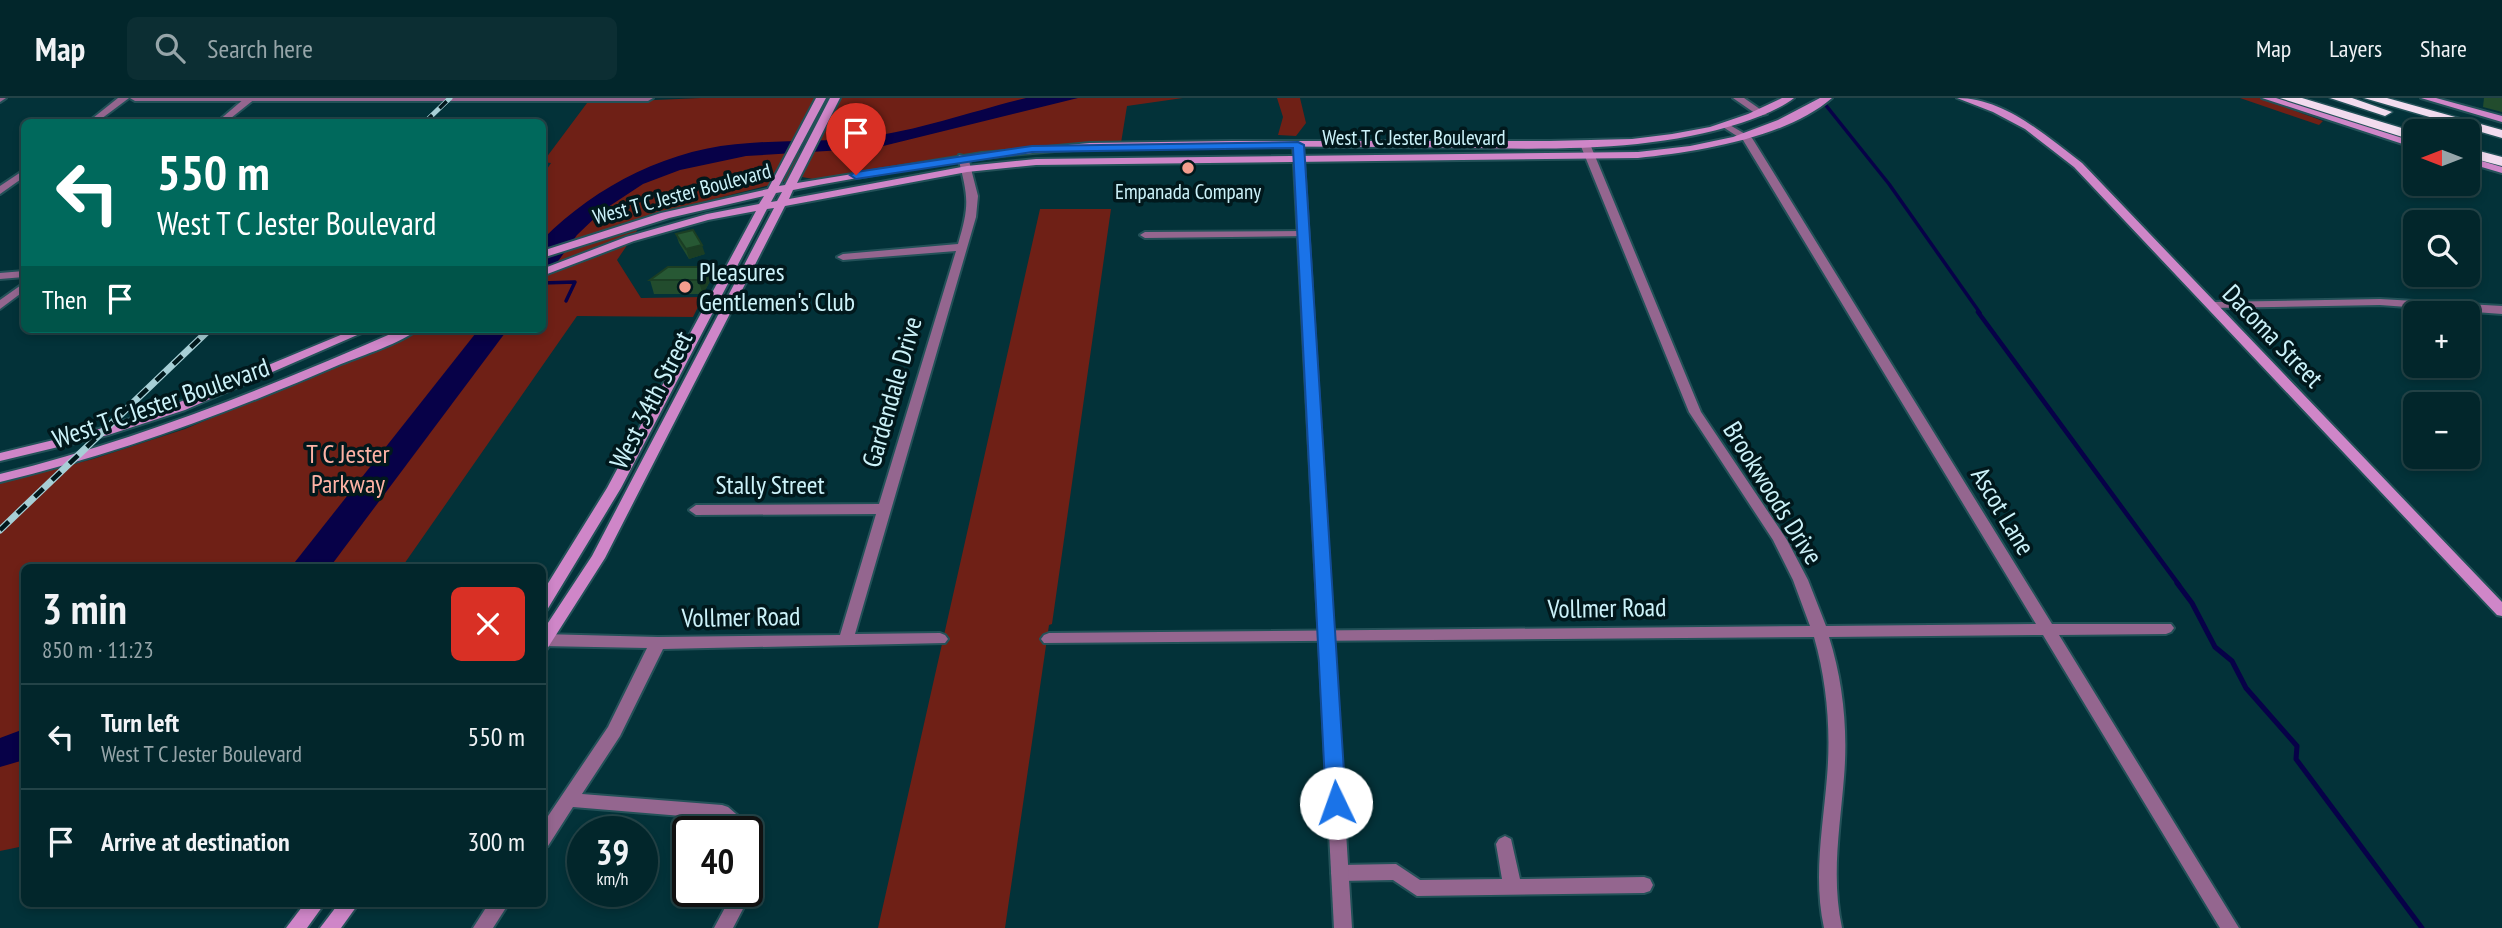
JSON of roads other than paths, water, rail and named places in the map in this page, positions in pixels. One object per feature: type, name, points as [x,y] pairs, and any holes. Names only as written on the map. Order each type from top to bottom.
[{"type":"highway","points":[[2288,98],[2403,128]]},
{"type":"highway","points":[[2288,98],[2403,134]]},
{"type":"highway","points":[[2337,98],[2409,119]]},
{"type":"highway","points":[[2371,98],[2502,134]]},
{"type":"highway","points":[[2415,98],[2502,121]]},
{"type":"highway","points":[[2480,140],[2502,147]]},
{"type":"highway","points":[[2480,148],[2502,153]]},
{"type":"highway","points":[[2480,156],[2502,162]]},
{"type":"main road","name":"West 34th Street","points":[[546,599],[614,488],[821,98]]},
{"type":"main road","name":"West 34th Street","points":[[546,639],[604,547],[784,202],[835,98]]},
{"type":"main road","name":"West T C Jester Boulevard","points":[[1588,150],[1728,127],[1762,114],[1789,98]]},
{"type":"main road","name":"West T C Jester Boulevard","points":[[546,255],[666,214],[774,188],[965,163],[1299,152],[1679,152],[1746,138],[1789,122],[1827,98]]},
{"type":"main road","name":"Dacoma Street","points":[[1962,98],[1996,110]]},
{"type":"main road","name":"Dacoma Street","points":[[1979,98],[2036,133],[2078,165],[2502,611]]},
{"type":"main road","points":[[2267,98],[2403,141]]},
{"type":"main road","points":[[2426,98],[2502,121]]},
{"type":"main road","name":"West T C Jester Boulevard","points":[[546,271],[630,239],[707,217],[965,163]]},
{"type":"main road","points":[[2480,164],[2502,170]]},
{"type":"main road","points":[[620,228],[630,239]]},
{"type":"main road","name":"West T C Jester Boulevard","points":[[0,457],[103,432],[180,407],[276,369],[356,333]]},
{"type":"main road","name":"West T C Jester Boulevard","points":[[0,478],[72,461],[141,440],[288,383],[403,333]]},
{"type":"main road","points":[[276,369],[288,383]]},
{"type":"main road","points":[[295,928],[313,907]]},
{"type":"main road","points":[[329,928],[347,907]]},
{"type":"street","points":[[96,119],[124,98]]},
{"type":"street","points":[[135,98],[648,98]]},
{"type":"street","points":[[1738,98],[1762,114]]},
{"type":"street","points":[[225,119],[250,99]]},
{"type":"street","name":"Ascot Lane","points":[[1728,127],[1746,138],[2230,928]]},
{"type":"street","name":"Brookwoods Drive","points":[[1588,150],[1695,412],[1710,440],[1771,526],[1794,567],[1820,631],[1832,684],[1837,753],[1827,867],[1833,928]]},
{"type":"street","points":[[1299,152],[1343,928]]},
{"type":"street","name":"Gardendale Drive","points":[[846,640],[962,247],[973,196],[965,163]]},
{"type":"street","points":[[0,191],[21,175]]},
{"type":"street","points":[[1145,235],[1304,234]]},
{"type":"street","points":[[843,257],[962,247]]},
{"type":"street","points":[[0,276],[21,274]]},
{"type":"street","points":[[0,306],[21,288]]},
{"type":"street","points":[[2212,305],[2380,302],[2502,310]]},
{"type":"street","name":"Stally Street","points":[[696,510],[885,509]]},
{"type":"street","name":"Vollmer Road","points":[[1049,639],[2166,628]]},
{"type":"street","name":"Vollmer Road","points":[[546,642],[940,639]]},
{"type":"street","points":[[546,835],[614,731],[657,643]]},
{"type":"street","points":[[570,800],[722,812],[727,816]]},
{"type":"street","points":[[1505,844],[1511,886]]},
{"type":"street","points":[[1340,873],[1396,872],[1418,888],[1644,885]]},
{"type":"street","points":[[482,928],[496,907]]},
{"type":"street","points":[[723,928],[734,907]]},
{"type":"waterway","points":[[1820,98],[1889,184],[1980,313]]},
{"type":"waterway","points":[[546,283],[575,282],[566,301]]},
{"type":"waterway","points":[[1978,312],[2179,585]]},
{"type":"waterway","points":[[2177,583],[2192,603],[2215,647],[2232,661],[2246,688],[2297,746],[2296,759],[2422,928]]},
{"type":"railway","points":[[428,119],[450,98]]},
{"type":"railway","points":[[0,530],[206,333]]},
{"type":"place","name":"Empanada Company","points":[[1188,168]]},
{"type":"place","name":"Pleasures Gentlemen's Club","points":[[685,287]]},
{"type":"park label","name":"T C Jester Parkway","points":[[348,469]]}]
